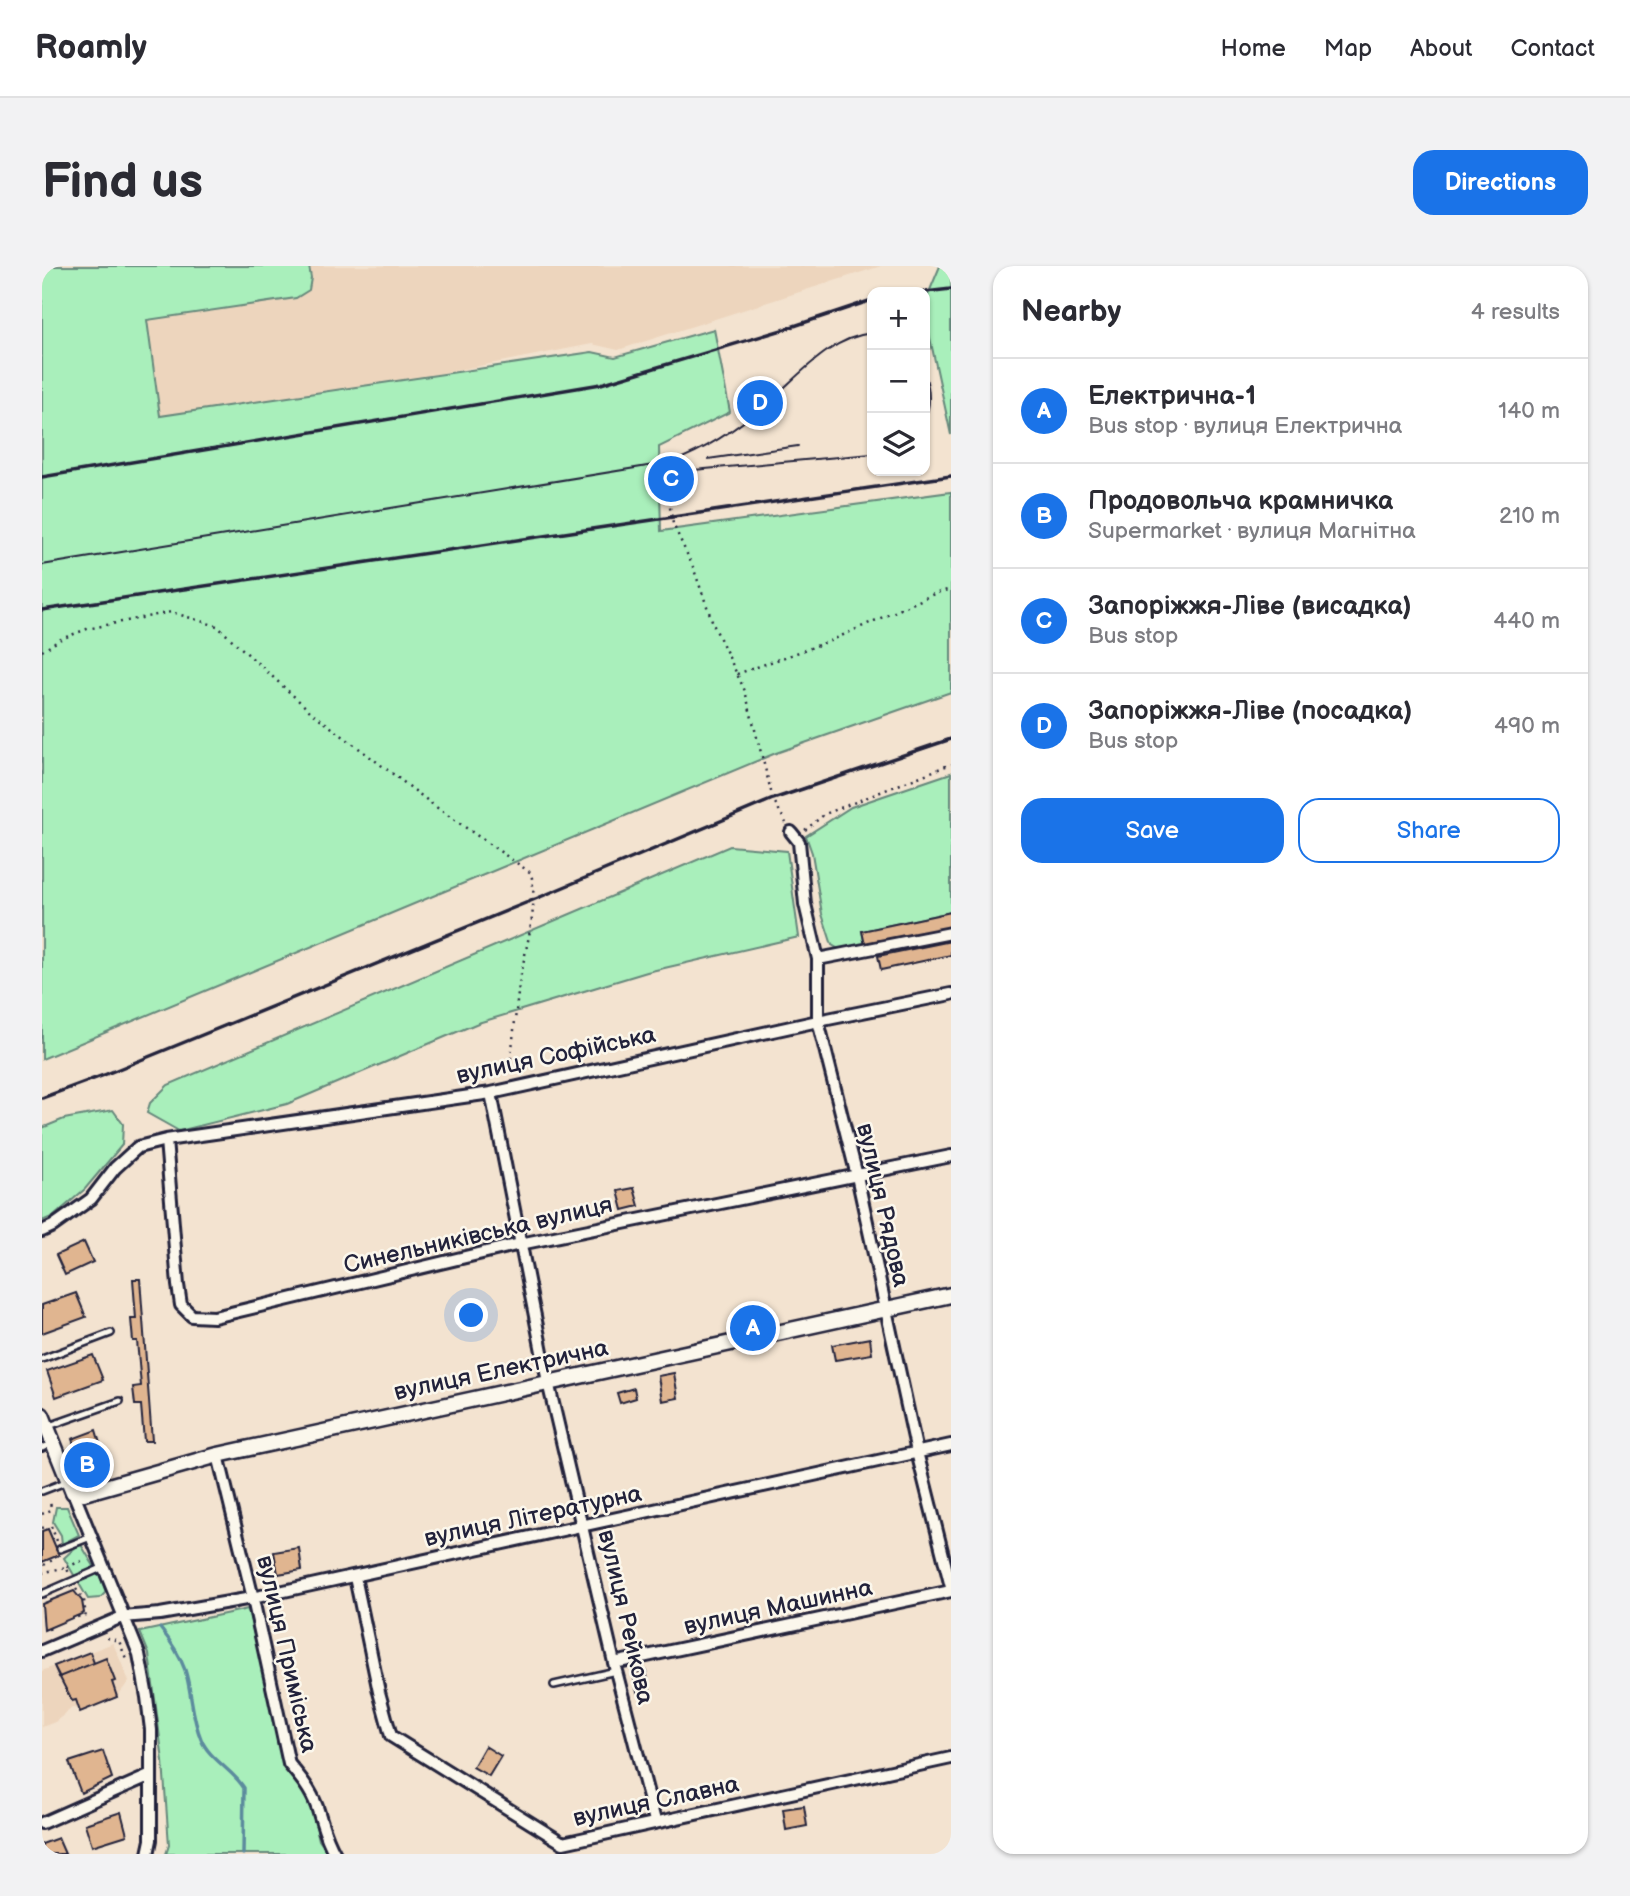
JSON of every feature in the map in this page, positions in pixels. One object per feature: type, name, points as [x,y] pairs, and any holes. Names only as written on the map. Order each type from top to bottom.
[{"type":"street","points":[[791,832],[799,842]]},
{"type":"street","name":"вулиця Рядова","points":[[799,842],[805,904],[818,959],[818,1021],[857,1176],[917,1452],[951,1589]]},
{"type":"street","points":[[818,959],[951,933]]},
{"type":"street","name":"вулиця Софійська","points":[[42,1231],[91,1199],[115,1168],[138,1147],[166,1140],[491,1093],[951,994]]},
{"type":"street","name":"вулиця Рейкова","points":[[491,1093],[548,1382],[615,1667],[655,1821]]},
{"type":"street","name":"Синельниківська вулиця","points":[[166,1140],[177,1286],[181,1305],[192,1316],[215,1317],[520,1244],[951,1156]]},
{"type":"street","name":"вулиця Електрична","points":[[71,1486],[84,1493],[218,1455],[951,1294]]},
{"type":"street","points":[[44,1421],[47,1445],[71,1486],[139,1654],[151,1730],[151,1840],[148,1854]]},
{"type":"street","name":"вулиця Літературна","points":[[42,1651],[122,1617],[160,1614],[355,1577],[951,1445]]},
{"type":"street","name":"вулиця Приміська","points":[[218,1455],[289,1764],[306,1784],[317,1805],[324,1836],[335,1854]]},
{"type":"street","name":"вулиця Славна","points":[[355,1577],[391,1737],[563,1843],[951,1758]]},
{"type":"street","name":"вулиця Машинна","points":[[615,1667],[951,1589]]},
{"type":"street","points":[[42,1823],[151,1776]]},
{"type":"lane","points":[[42,1359],[111,1333]]},
{"type":"lane","points":[[44,1421],[120,1401]]},
{"type":"lane","points":[[42,1491],[71,1486]]},
{"type":"lane","points":[[60,1549],[91,1536]]},
{"type":"lane","points":[[42,1594],[104,1567]]},
{"type":"lane","points":[[554,1685],[615,1667]]},
{"type":"path","points":[[665,480],[673,524],[694,568],[714,626],[745,691],[774,799],[791,832]]},
{"type":"path","points":[[737,674],[830,641],[936,593],[951,589]]},
{"type":"path","points":[[42,651],[61,639],[87,629],[171,612],[217,626],[310,710],[436,807],[531,873],[534,885],[533,916],[520,983],[505,1090]]},
{"type":"path","points":[[799,842],[802,833],[810,824],[825,814],[951,764]]},
{"type":"path","points":[[88,1468],[91,1482]]},
{"type":"path","points":[[42,1514],[51,1510],[49,1489]]},
{"type":"path","points":[[51,1526],[60,1549]]},
{"type":"path","points":[[64,1569],[93,1556]]},
{"type":"path","points":[[42,1573],[46,1573],[43,1564],[58,1558]]},
{"type":"path","points":[[97,1641],[108,1637],[119,1641],[128,1664]]},
{"type":"shaded area","points":[[42,266],[881,266],[618,350],[592,344],[42,451]]},
{"type":"shaded area","points":[[113,1643],[129,1681],[117,1697],[80,1712],[79,1709],[72,1708],[55,1722],[42,1727],[42,1671]]},
{"type":"green space","points":[[42,266],[309,266],[309,290],[296,298],[147,320],[160,416],[592,352],[615,357],[714,329],[730,412],[659,447],[661,531],[951,492],[951,692],[776,753],[42,1059]]},
{"type":"green space","points":[[940,266],[951,266],[951,435],[930,338],[930,290]]},
{"type":"green space","points":[[951,773],[951,912],[862,931],[865,945],[842,951],[832,945],[822,914],[812,853],[806,836],[851,807]]},
{"type":"green space","points":[[730,846],[787,851],[799,937],[647,972],[478,1023],[287,1104],[179,1131],[147,1113],[150,1103],[168,1085]]},
{"type":"green space","points":[[113,1110],[123,1124],[122,1145],[85,1189],[54,1216],[42,1221],[42,1128],[64,1119]]},
{"type":"green space","points":[[56,1507],[67,1507],[79,1535],[62,1544],[61,1535],[53,1522]]},
{"type":"green space","points":[[80,1543],[100,1576],[106,1592],[100,1598],[88,1599],[64,1558]]},
{"type":"green space","points":[[248,1609],[286,1771],[310,1800],[319,1840],[329,1854],[166,1854],[169,1845],[163,1761],[149,1654],[140,1632]]},
{"type":"building","points":[[951,912],[951,927],[865,945],[862,931]]},
{"type":"building","points":[[951,941],[951,955],[881,970],[878,956]]},
{"type":"building","points":[[634,1188],[639,1206],[623,1210],[618,1191]]},
{"type":"building","points":[[84,1242],[93,1262],[65,1275],[56,1255]]},
{"type":"building","points":[[133,1279],[140,1279],[152,1441],[144,1441],[141,1405],[135,1405],[133,1387],[141,1386],[137,1341],[133,1341],[131,1319],[136,1319]]},
{"type":"building","points":[[76,1293],[86,1317],[42,1333],[42,1305]]},
{"type":"building","points":[[870,1338],[872,1354],[835,1360],[832,1345]]},
{"type":"building","points":[[93,1355],[103,1380],[56,1397],[47,1371]]},
{"type":"building","points":[[674,1373],[678,1398],[662,1401],[658,1376]]},
{"type":"building","points":[[634,1388],[636,1398],[620,1403],[617,1393]]},
{"type":"building","points":[[96,1430],[106,1464],[84,1470],[72,1439]]},
{"type":"building","points":[[48,1529],[59,1555],[42,1562],[42,1531]]},
{"type":"building","points":[[299,1548],[302,1570],[278,1574],[274,1552]]},
{"type":"building","points":[[74,1591],[82,1601],[84,1613],[44,1630],[42,1604]]},
{"type":"building","points":[[90,1652],[94,1663],[106,1658],[115,1681],[112,1682],[117,1697],[80,1712],[76,1700],[72,1701],[54,1666]]},
{"type":"building","points":[[90,1652],[94,1663],[59,1677],[54,1666]]},
{"type":"building","points":[[646,1671],[650,1690],[637,1692],[633,1673]]},
{"type":"building","points":[[485,1746],[501,1756],[489,1776],[473,1767]]},
{"type":"building","points":[[103,1751],[112,1778],[81,1793],[69,1762]]},
{"type":"building","points":[[804,1806],[807,1826],[786,1830],[783,1809]]},
{"type":"building","points":[[121,1812],[127,1835],[92,1846],[85,1824]]},
{"type":"building","points":[[58,1838],[65,1854],[42,1854],[42,1844]]},
{"type":"waterway","points":[[160,1628],[185,1670],[201,1739],[215,1759],[244,1788],[243,1854]]},
{"type":"tram line","points":[[42,565],[672,462],[698,451],[734,429],[828,350],[867,334]]},
{"type":"tram line","points":[[708,459],[798,446]]},
{"type":"tram line","points":[[660,473],[867,454]]},
{"type":"railway","points":[[930,291],[951,289]]},
{"type":"railway","points":[[42,477],[601,384],[867,302]]},
{"type":"railway","points":[[42,610],[951,476]]},
{"type":"railway","points":[[42,1098],[533,900],[773,799],[951,739]]},
{"type":"place","name":"Запоріжжя-Ліве (посадка)","points":[[760,403]]},
{"type":"place","name":"Запоріжжя-Ліве (висадка)","points":[[671,479]]},
{"type":"place","name":"Електрична-1","points":[[753,1328]]},
{"type":"place","name":"Продовольча крамничка","points":[[87,1465]]}]
